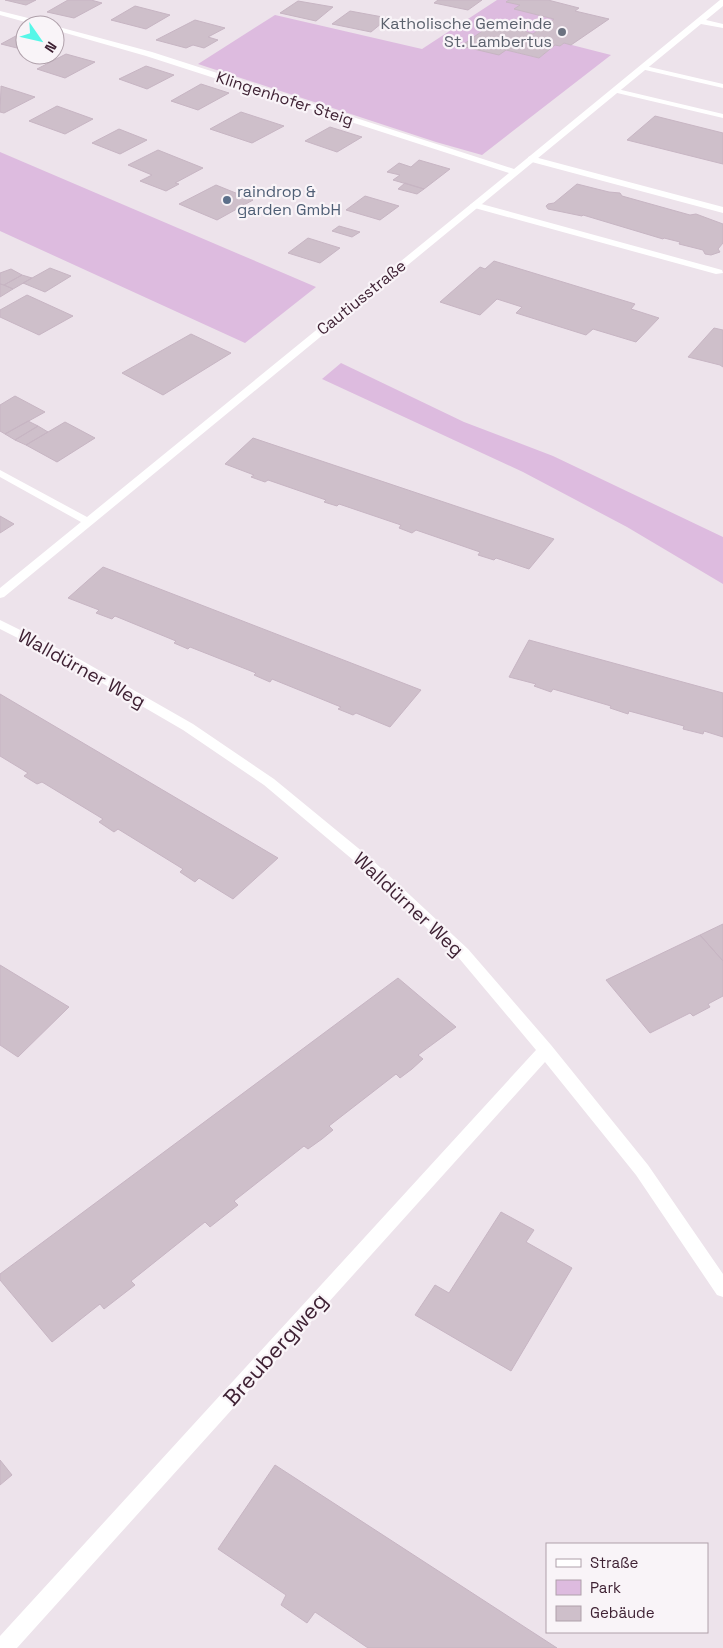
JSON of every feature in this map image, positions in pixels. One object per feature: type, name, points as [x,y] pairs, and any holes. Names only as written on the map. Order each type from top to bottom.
[{"type":"street","name":"Cautiusstraße","points":[[0,594],[723,2]]},
{"type":"street","points":[[0,13],[15,17]]},
{"type":"street","points":[[700,21],[723,26]]},
{"type":"street","name":"Klingenhofer Steig","points":[[65,31],[149,54],[514,172]]},
{"type":"street","points":[[644,67],[723,86]]},
{"type":"street","points":[[616,90],[723,116]]},
{"type":"street","points":[[531,159],[723,210]]},
{"type":"street","points":[[474,205],[719,272]]},
{"type":"street","points":[[0,473],[88,521]]},
{"type":"street","name":"Walldürner Weg","points":[[0,624],[77,663],[180,723],[269,782],[342,842],[463,953],[546,1050],[642,1170],[723,1289]]},
{"type":"street","name":"Breubergweg","points":[[3,1648],[546,1050]]},
{"type":"green space","points":[[497,0],[509,0],[507,2],[520,5],[515,9],[554,19],[533,34],[503,24],[498,27],[491,25],[462,46],[506,50],[539,58],[555,45],[560,46],[564,43],[611,55],[482,155],[436,142],[198,64],[275,15],[422,49]]},
{"type":"green space","points":[[0,152],[316,287],[245,343],[0,231]]},
{"type":"green space","points":[[341,363],[464,422],[553,456],[723,537],[723,584],[627,527],[523,472],[322,379]]},
{"type":"building","points":[[5,0],[36,0],[26,5]]},
{"type":"building","points":[[68,0],[91,0],[102,3],[74,18],[47,12]]},
{"type":"building","points":[[438,0],[482,0],[468,10],[434,3]]},
{"type":"building","points":[[509,0],[548,0],[579,8],[575,11],[609,19],[571,45],[564,43],[560,46],[555,45],[539,58],[506,50],[499,55],[461,46],[491,25],[498,27],[503,24],[533,34],[554,19],[514,9],[520,5],[506,2]]},
{"type":"building","points":[[298,1],[333,7],[316,21],[280,13]]},
{"type":"building","points":[[135,6],[170,15],[146,29],[111,20]]},
{"type":"building","points":[[350,11],[388,18],[371,32],[332,24]]},
{"type":"building","points":[[195,20],[225,28],[208,37],[218,40],[204,48],[193,45],[186,48],[156,40]]},
{"type":"building","points":[[15,36],[15,48],[1,44]]},
{"type":"building","points":[[65,55],[95,62],[65,78],[37,69],[45,65],[65,65]]},
{"type":"building","points":[[146,66],[174,75],[147,89],[119,79]]},
{"type":"building","points":[[201,84],[229,93],[198,110],[171,101]]},
{"type":"building","points":[[1,86],[35,97],[4,113],[0,112]]},
{"type":"building","points":[[57,106],[93,119],[65,134],[29,121]]},
{"type":"building","points":[[241,112],[284,126],[252,143],[210,129]]},
{"type":"building","points":[[655,116],[723,133],[723,164],[627,140]]},
{"type":"building","points":[[330,127],[362,137],[337,152],[305,141]]},
{"type":"building","points":[[119,129],[147,140],[120,154],[92,143]]},
{"type":"building","points":[[158,150],[203,168],[175,183],[179,184],[166,191],[140,181],[152,175],[128,165]]},
{"type":"building","points":[[419,160],[450,169],[424,189],[393,180],[400,175],[387,172],[399,163],[411,167]]},
{"type":"building","points":[[405,183],[424,189],[417,194],[398,189]]},
{"type":"building","points":[[577,184],[620,193],[622,196],[690,215],[696,214],[723,224],[723,243],[718,249],[720,252],[711,255],[705,254],[703,250],[679,244],[680,242],[663,239],[583,215],[548,209],[546,206],[548,204],[554,203]]},
{"type":"building","points":[[216,185],[253,200],[217,220],[179,204]]},
{"type":"building","points":[[365,196],[399,206],[380,220],[346,210]]},
{"type":"building","points":[[339,226],[360,232],[352,237],[332,231]]},
{"type":"building","points":[[308,238],[340,248],[320,263],[288,253]]},
{"type":"building","points":[[494,261],[635,304],[631,309],[659,318],[636,342],[593,329],[586,335],[516,313],[522,307],[497,299],[480,315],[440,302],[480,267],[485,269]]},
{"type":"building","points":[[50,268],[71,276],[45,292],[23,283]]},
{"type":"building","points":[[11,269],[22,275],[4,285],[0,284],[0,273]]},
{"type":"building","points":[[22,275],[32,278],[13,289],[4,285]]},
{"type":"building","points":[[0,284],[4,285],[13,289],[0,297]]},
{"type":"building","points":[[27,295],[73,316],[39,335],[0,317],[0,310]]},
{"type":"building","points":[[714,328],[723,330],[723,367],[688,357]]},
{"type":"building","points":[[191,334],[231,353],[163,395],[122,373]]},
{"type":"building","points":[[15,396],[45,412],[5,434],[0,431],[0,405]]},
{"type":"building","points":[[28,421],[38,426],[15,440],[5,434]]},
{"type":"building","points":[[65,422],[95,438],[57,462],[26,445]]},
{"type":"building","points":[[38,426],[48,432],[26,445],[15,440]]},
{"type":"building","points":[[253,438],[554,539],[529,569],[496,558],[494,560],[478,555],[480,552],[416,530],[412,533],[399,528],[401,525],[339,504],[337,506],[324,502],[326,500],[268,480],[265,482],[251,477],[254,475],[225,464]]},
{"type":"building","points":[[0,516],[14,524],[0,533]]},
{"type":"building","points":[[103,567],[421,690],[390,727],[356,713],[353,715],[338,709],[341,707],[272,679],[270,682],[254,675],[256,673],[190,647],[188,649],[174,643],[176,641],[115,616],[112,619],[96,613],[99,610],[68,598]]},
{"type":"building","points":[[529,640],[723,693],[723,737],[704,731],[703,734],[683,729],[684,726],[629,711],[628,714],[610,708],[611,706],[553,689],[551,692],[534,686],[536,684],[509,677]]},
{"type":"building","points":[[0,694],[278,858],[233,899],[199,878],[195,882],[180,872],[183,869],[118,829],[114,832],[99,822],[103,819],[42,782],[37,784],[24,776],[28,773],[0,756]]},
{"type":"building","points":[[723,924],[723,961],[700,935]]},
{"type":"building","points":[[700,935],[723,961],[723,996],[708,1004],[710,1007],[693,1016],[690,1013],[650,1033],[606,980]]},
{"type":"building","points":[[0,965],[69,1007],[18,1057],[0,1045]]},
{"type":"building","points":[[398,978],[456,1027],[418,1055],[423,1059],[412,1069],[400,1078],[396,1074],[329,1126],[333,1130],[322,1139],[308,1149],[304,1146],[234,1201],[238,1205],[210,1227],[205,1222],[131,1281],[135,1285],[104,1309],[100,1304],[52,1342],[0,1280],[0,1274]]},
{"type":"building","points":[[501,1212],[534,1230],[526,1242],[572,1268],[511,1371],[415,1315],[435,1285],[449,1293]]},
{"type":"building","points":[[0,1460],[12,1475],[0,1485]]},
{"type":"building","points":[[275,1465],[557,1648],[368,1648],[315,1612],[307,1623],[281,1605],[286,1595],[218,1549]]},
{"type":"place","name":"Katholische Gemeinde St. Lambertus","points":[[562,32]]},
{"type":"place","name":"raindrop & garden GmbH","points":[[227,200]]}]
